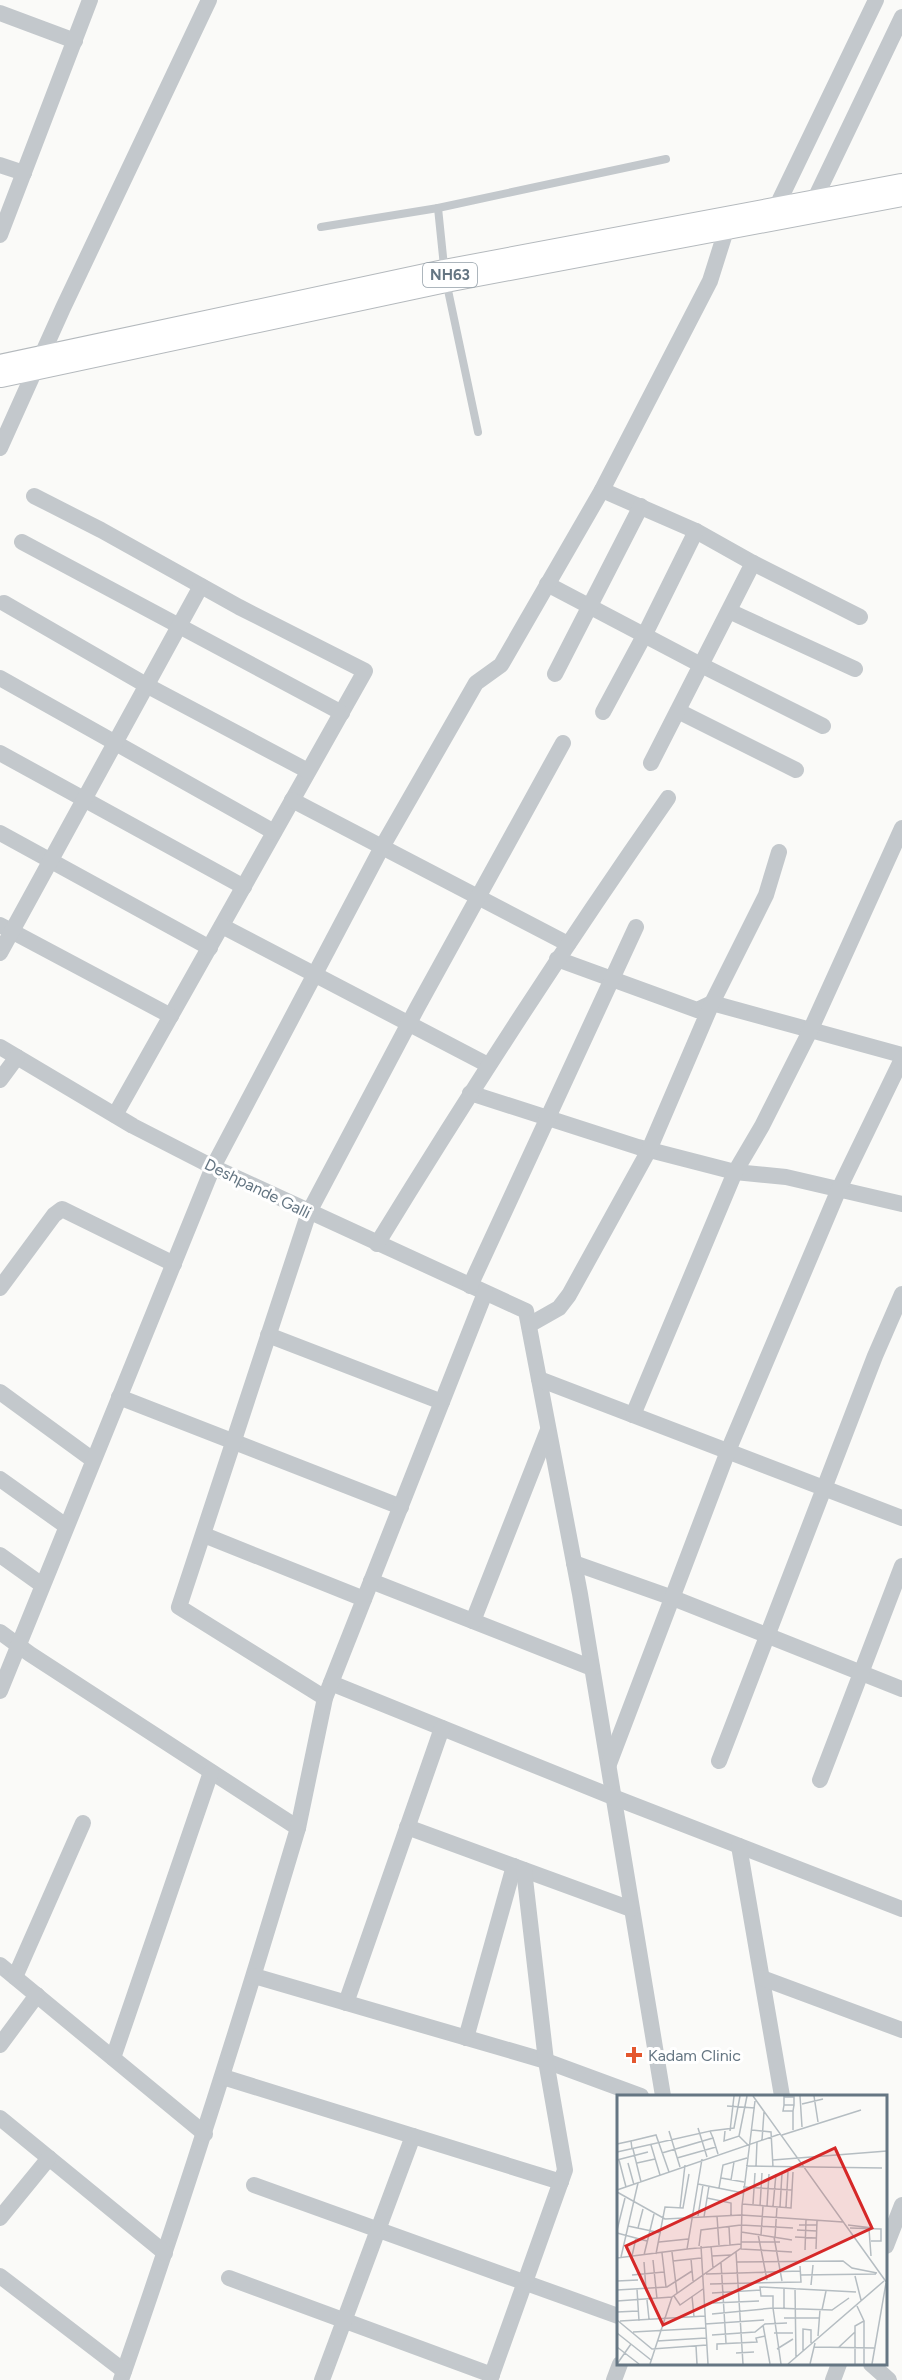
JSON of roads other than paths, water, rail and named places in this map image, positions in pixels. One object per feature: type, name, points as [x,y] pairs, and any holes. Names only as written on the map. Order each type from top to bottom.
[{"type":"highway","name":"NH63","points":[[0,371],[445,276],[902,190]]},
{"type":"street","points":[[2,224],[24,173],[90,0]]},
{"type":"street","points":[[0,448],[37,364],[209,0]]},
{"type":"street","points":[[772,216],[876,0]]},
{"type":"street","points":[[0,13],[75,41]]},
{"type":"street","points":[[811,207],[897,36],[902,17]]},
{"type":"street","points":[[0,165],[24,173]]},
{"type":"street","points":[[0,1691],[213,1167],[382,847],[476,683],[501,665],[602,490],[710,281],[728,224]]},
{"type":"street","points":[[602,490],[696,531],[860,618]]},
{"type":"street","points":[[34,496],[365,671],[115,1115]]},
{"type":"street","points":[[555,675],[588,606],[641,506]]},
{"type":"street","points":[[603,712],[696,531]]},
{"type":"street","points":[[22,542],[342,713]]},
{"type":"street","points":[[651,763],[753,563]]},
{"type":"street","points":[[547,584],[823,726]]},
{"type":"street","points":[[0,953],[6,928],[50,861],[201,586]]},
{"type":"street","points":[[4,603],[146,685],[309,771]]},
{"type":"street","points":[[729,611],[855,669]]},
{"type":"street","points":[[0,678],[274,832]]},
{"type":"street","points":[[678,711],[796,770]]},
{"type":"street","points":[[563,743],[408,1024],[309,1212],[179,1607],[328,1690],[442,1728],[902,1909]]},
{"type":"street","points":[[0,753],[244,887]]},
{"type":"street","points":[[377,1244],[488,1065],[668,798]]},
{"type":"street","points":[[292,800],[568,944]]},
{"type":"street","points":[[633,1415],[735,1172],[762,1126],[810,1031],[902,828]]},
{"type":"street","points":[[0,833],[210,948]]},
{"type":"street","points":[[663,2095],[574,1563],[527,1318],[559,1308],[570,1295],[649,1150],[712,1003],[765,895],[779,852]]},
{"type":"street","points":[[222,926],[488,1065]]},
{"type":"street","points":[[0,2276],[123,2376],[205,2134],[254,1976],[298,1828],[328,1690],[442,1402],[478,1289],[548,1118],[636,927]]},
{"type":"street","points":[[6,928],[171,1016]]},
{"type":"street","points":[[558,959],[696,1010],[712,1003],[902,1057],[839,1189],[728,1451],[674,1598],[608,1766]]},
{"type":"street","name":"Deshpande Galli","points":[[0,1047],[115,1115],[213,1167],[478,1289],[527,1318]]},
{"type":"street","points":[[0,1080],[17,1057]]},
{"type":"street","points":[[470,1093],[649,1150],[735,1172],[786,1177],[902,1204]]},
{"type":"street","points":[[0,1288],[54,1215],[62,1209],[174,1264]]},
{"type":"street","points":[[719,1761],[875,1356],[902,1294]]},
{"type":"street","points":[[268,1335],[442,1402]]},
{"type":"street","points":[[539,1379],[902,1518]]},
{"type":"street","points":[[0,1392],[93,1460]]},
{"type":"street","points":[[119,1397],[401,1507]]},
{"type":"street","points":[[472,1621],[549,1429]]},
{"type":"street","points":[[0,1479],[66,1526]]},
{"type":"street","points":[[204,1535],[364,1599]]},
{"type":"street","points":[[0,1555],[42,1585]]},
{"type":"street","points":[[574,1563],[674,1598],[902,1689]]},
{"type":"street","points":[[820,1780],[902,1566]]},
{"type":"street","points":[[371,1581],[592,1668]]},
{"type":"street","points":[[0,1632],[298,1828]]},
{"type":"street","points":[[346,2003],[442,1728]]},
{"type":"street","points":[[113,2058],[212,1772]]},
{"type":"street","points":[[15,1977],[83,1823]]},
{"type":"street","points":[[407,1827],[631,1909]]},
{"type":"street","points":[[739,1846],[782,2095]]},
{"type":"street","points":[[466,2038],[519,1868]]},
{"type":"street","points":[[229,2278],[491,2378],[565,2170],[546,2061],[519,1868]]},
{"type":"street","points":[[0,1965],[205,2134]]},
{"type":"street","points":[[254,1976],[546,2061],[635,2095]]},
{"type":"street","points":[[762,1978],[902,2030]]},
{"type":"street","points":[[0,2045],[37,1995]]},
{"type":"street","points":[[223,2077],[561,2182]]},
{"type":"street","points":[[0,2118],[165,2253]]},
{"type":"street","points":[[321,2380],[413,2136]]},
{"type":"street","points":[[0,2218],[49,2158]]},
{"type":"street","points":[[254,2185],[617,2316]]},
{"type":"street","points":[[887,2241],[902,2205]]},
{"type":"street","points":[[614,2380],[620,2365]]},
{"type":"street","points":[[833,2380],[839,2365]]},
{"type":"street","points":[[872,2365],[889,2380]]},
{"type":"lane","points":[[321,227],[438,208],[666,159]]},
{"type":"lane","points":[[438,208],[445,276],[478,432]]},
{"type":"place","name":"Kadam Clinic","points":[[634,2055]]}]
